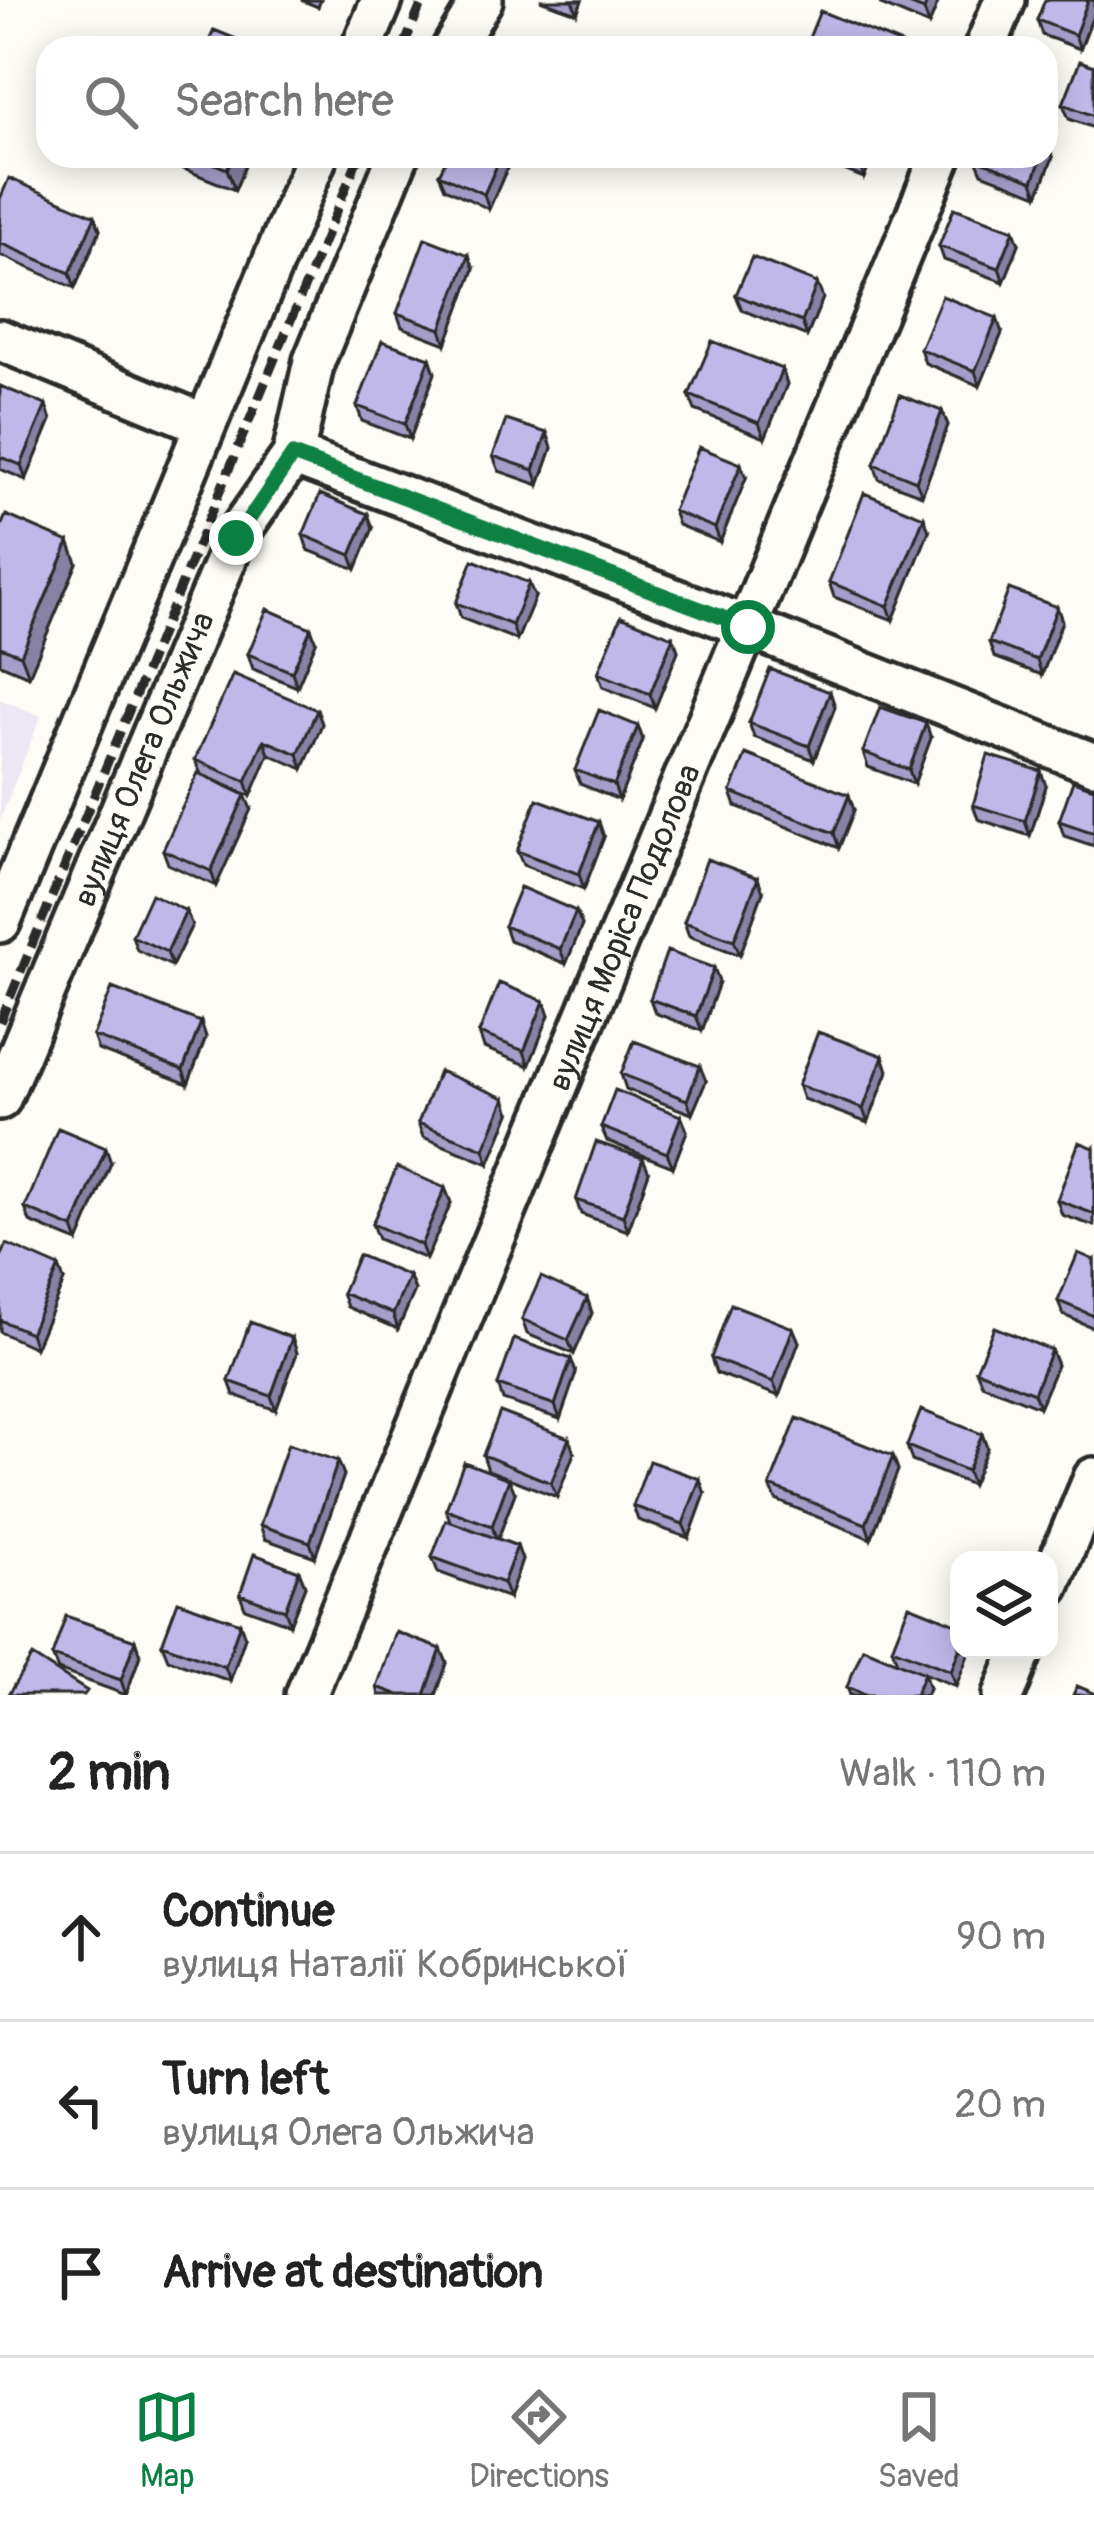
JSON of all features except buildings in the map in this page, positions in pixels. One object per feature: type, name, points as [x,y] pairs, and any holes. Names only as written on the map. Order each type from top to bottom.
[{"type":"street","points":[[367,36],[382,0]]},
{"type":"street","points":[[460,36],[482,0]]},
{"type":"street","points":[[990,36],[1005,0]]},
{"type":"street","name":"вулиця Олега Ольжича","points":[[0,922],[311,168]]},
{"type":"street","name":"вулиця Олега Ольжича","points":[[0,1099],[236,538],[293,455],[314,362],[393,168]]},
{"type":"street","name":"вулиця Моріса Подолова","points":[[306,1695],[936,168]]},
{"type":"street","points":[[0,340],[204,424]]},
{"type":"street","points":[[293,455],[1094,764]]},
{"type":"street","points":[[1058,1564],[1094,1478]]},
{"type":"street","points":[[1004,1695],[1018,1659]]},
{"type":"shaded area","points":[[0,699],[41,716],[0,820]]},
{"type":"railway","points":[[408,36],[423,0]]},
{"type":"railway","points":[[0,1022],[354,168]]},
{"type":"route","points":[[236,538],[293,455],[748,627]]}]
